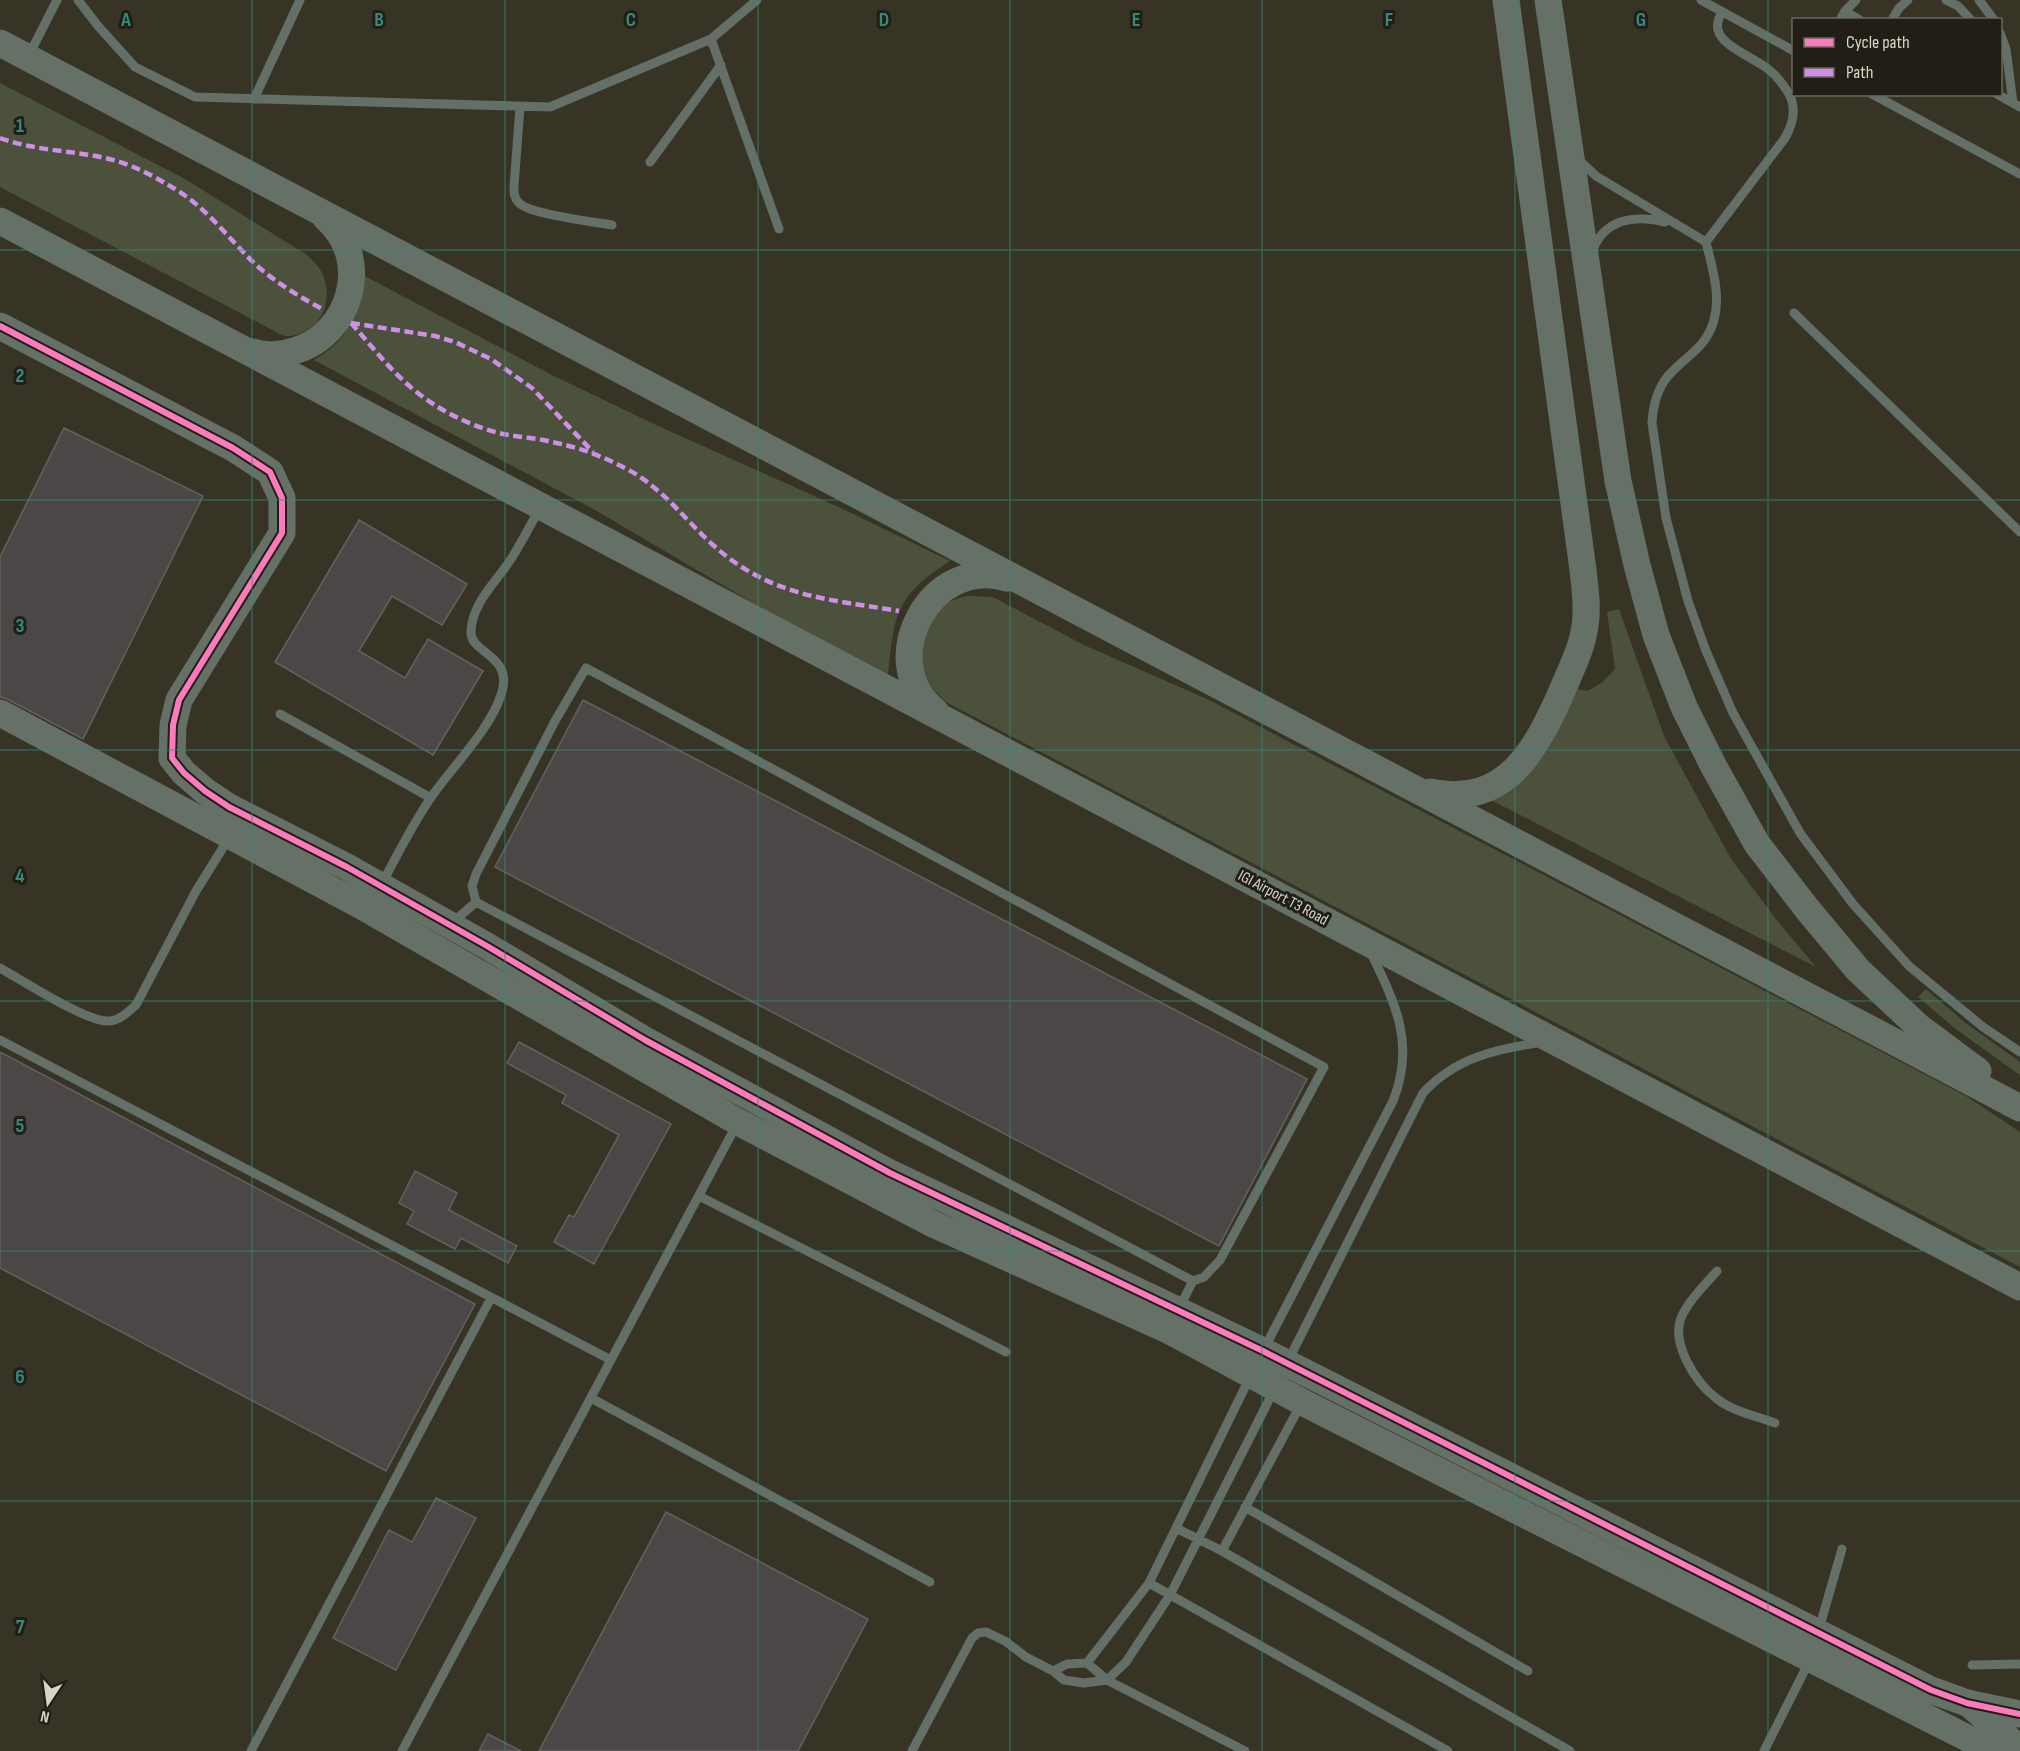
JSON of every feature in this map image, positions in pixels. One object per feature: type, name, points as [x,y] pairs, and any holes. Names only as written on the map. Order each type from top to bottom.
[{"type":"main road","points":[[1414,788],[1443,794],[1460,795],[1479,792],[1497,783],[1514,770],[1532,750],[1545,730],[1580,650],[1585,625],[1586,600],[1583,570],[1506,0]]},
{"type":"main road","points":[[1548,0],[1618,481],[1656,635],[1684,707],[1757,844],[1858,970],[1919,1027],[2020,1102]]},
{"type":"main road","points":[[0,43],[2020,1108]]},
{"type":"main road","points":[[235,345],[258,354],[284,354],[308,347],[329,333],[339,318],[352,289],[352,264],[344,240],[329,219],[308,205]]},
{"type":"main road","points":[[0,221],[950,723]]},
{"type":"main road","points":[[0,326],[233,448],[270,472],[282,498],[282,533],[179,700],[173,725],[172,758],[184,773],[205,791],[230,807],[380,885],[443,936],[580,1033],[738,1122],[933,1224],[1170,1331],[1257,1363]]},
{"type":"main road","points":[[950,723],[929,706],[914,682],[909,656],[910,647],[913,629],[925,605],[945,587],[970,576],[997,575],[1023,582]]},
{"type":"main road","points":[[0,713],[231,835],[443,936],[645,1040],[890,1173],[1178,1310],[1257,1363],[1281,1376],[1815,1646],[1993,1751]]},
{"type":"main road","name":"IGI Airport T3 Road","points":[[950,723],[2020,1287]]},
{"type":"main road","points":[[1281,1376],[1302,1402],[1815,1646],[1930,1690],[1967,1702],[2020,1714]]},
{"type":"main road","points":[[1967,1702],[2020,1749]]},
{"type":"lane","points":[[27,57],[57,0]]},
{"type":"lane","points":[[78,0],[135,67],[195,97],[550,107],[711,39],[757,0]]},
{"type":"lane","points":[[254,99],[300,0]]},
{"type":"lane","points":[[1701,0],[1792,50]]},
{"type":"lane","points":[[1842,15],[1856,0]]},
{"type":"lane","points":[[1893,18],[1899,8],[1908,0]]},
{"type":"lane","points":[[1946,0],[1958,6],[1969,18]]},
{"type":"lane","points":[[1979,0],[1992,18]]},
{"type":"lane","points":[[1706,242],[1785,138],[1793,119],[1792,100],[1781,81],[1767,67],[1723,39],[1717,25],[1722,12]]},
{"type":"lane","points":[[2002,36],[2017,105]]},
{"type":"lane","points":[[711,39],[779,229]]},
{"type":"lane","points":[[650,162],[721,65]]},
{"type":"lane","points":[[1876,96],[2020,174]]},
{"type":"lane","points":[[2001,96],[2017,105]]},
{"type":"lane","points":[[520,106],[514,186],[517,202],[532,210],[612,225]]},
{"type":"lane","points":[[1568,144],[1585,167],[1596,176],[1706,242],[1716,288],[1715,318],[1704,342],[1667,377],[1653,410],[1652,423],[1666,518],[1688,601],[1732,713],[1800,833],[1853,904],[1909,966],[1983,1027],[2020,1052]]},
{"type":"lane","points":[[1587,277],[1589,258],[1594,246],[1603,233],[1615,225],[1625,220],[1638,218],[1673,224]]},
{"type":"lane","points":[[1794,313],[2020,532]]},
{"type":"lane","points":[[380,885],[430,798],[495,712],[502,692],[503,670],[477,645],[471,636],[471,630],[483,597],[512,558],[541,506]]},
{"type":"lane","points":[[1178,1310],[1193,1281],[1204,1277],[1220,1260],[1324,1067],[586,668],[555,721],[476,874],[472,886],[476,902],[1193,1281]]},
{"type":"lane","points":[[280,714],[430,798]]},
{"type":"lane","points":[[0,968],[79,1012],[100,1021],[111,1021],[126,1014],[136,1005],[196,891],[231,835]]},
{"type":"lane","points":[[443,936],[476,902]]},
{"type":"lane","points":[[1087,1664],[1149,1583],[1257,1363],[1393,1101],[1400,1082],[1402,1045],[1396,1006],[1365,941]]},
{"type":"lane","points":[[0,1040],[611,1360]]},
{"type":"lane","points":[[912,1751],[972,1638],[978,1633],[986,1632],[993,1635],[1064,1680],[1084,1683],[1107,1680],[1126,1662],[1170,1595],[1423,1093],[1446,1073],[1482,1055],[1500,1049],[1554,1040]]},
{"type":"lane","points":[[402,1751],[738,1122]]},
{"type":"lane","points":[[699,1196],[1006,1352]]},
{"type":"lane","points":[[1717,1270],[1690,1302],[1680,1321],[1679,1338],[1684,1356],[1695,1375],[1716,1398],[1775,1423]]},
{"type":"lane","points":[[251,1751],[491,1298]]},
{"type":"lane","points":[[591,1398],[930,1582]]},
{"type":"lane","points":[[1222,1551],[1302,1402]]},
{"type":"lane","points":[[1245,1507],[1528,1671]]},
{"type":"lane","points":[[1176,1528],[1222,1551],[1570,1751]]},
{"type":"lane","points":[[1764,1751],[1815,1646],[1842,1549]]},
{"type":"lane","points":[[1149,1583],[1448,1751]]},
{"type":"lane","points":[[1053,1671],[1067,1664],[1087,1664],[1107,1680],[1245,1751]]},
{"type":"lane","points":[[1972,1665],[2020,1665]]},
{"type":"green space","points":[[0,83],[185,179],[307,255],[321,270],[327,290],[325,306],[318,321],[299,334],[282,335],[0,187]]},
{"type":"green space","points":[[357,272],[550,374],[950,561],[918,585],[901,609],[892,638],[888,677],[799,630],[595,510],[314,360],[338,342],[350,324]]},
{"type":"green space","points":[[968,596],[993,597],[1084,645],[1207,699],[1966,1096],[2020,1132],[2020,1267],[946,702],[932,687],[926,676],[922,656],[924,635],[927,625],[941,606],[952,600]]},
{"type":"green space","points":[[1619,609],[1664,736],[1731,859],[1816,967],[1491,800],[1523,777],[1547,751],[1576,689],[1588,691],[1604,681],[1615,669],[1607,612]]},
{"type":"green space","points":[[1926,989],[1963,1021],[2020,1062],[2020,1075],[1957,1030],[1918,997]]},
{"type":"building","points":[[64,428],[203,496],[83,739],[0,697],[0,557]]},
{"type":"building","points":[[359,520],[467,584],[442,625],[392,596],[359,651],[405,678],[428,639],[483,671],[433,755],[275,662]]},
{"type":"building","points":[[583,700],[1307,1079],[1219,1246],[495,867]]},
{"type":"building","points":[[519,1042],[671,1124],[594,1264],[554,1242],[569,1215],[574,1217],[619,1135],[562,1103],[566,1095],[507,1063]]},
{"type":"building","points":[[0,1052],[475,1304],[386,1471],[0,1268]]},
{"type":"building","points":[[415,1171],[457,1193],[449,1210],[517,1246],[508,1263],[461,1238],[455,1249],[407,1224],[414,1211],[399,1203]]},
{"type":"building","points":[[436,1498],[476,1518],[396,1670],[333,1638],[389,1530],[412,1542]]},
{"type":"building","points":[[666,1512],[868,1619],[798,1751],[539,1751]]},
{"type":"building","points":[[488,1734],[521,1751],[479,1751]]},
{"type":"marked path","points":[[0,138],[29,146],[117,161],[154,177],[197,205],[255,264],[271,277],[324,310]]},
{"type":"marked path","points":[[351,323],[399,376],[416,392],[439,408],[464,421],[490,430],[571,446],[625,468],[650,484],[713,545],[756,576],[778,586],[824,599],[899,611]]},
{"type":"marked path","points":[[351,323],[435,336],[455,342],[491,359],[532,388],[593,452]]},
{"type":"cycle path","points":[[0,326],[233,448],[270,472],[282,498],[282,533],[179,700],[173,725],[172,758],[184,773],[205,791],[229,807],[347,867],[487,946],[645,1040],[890,1173],[1263,1351],[1931,1690],[1967,1703],[2020,1714]]}]
